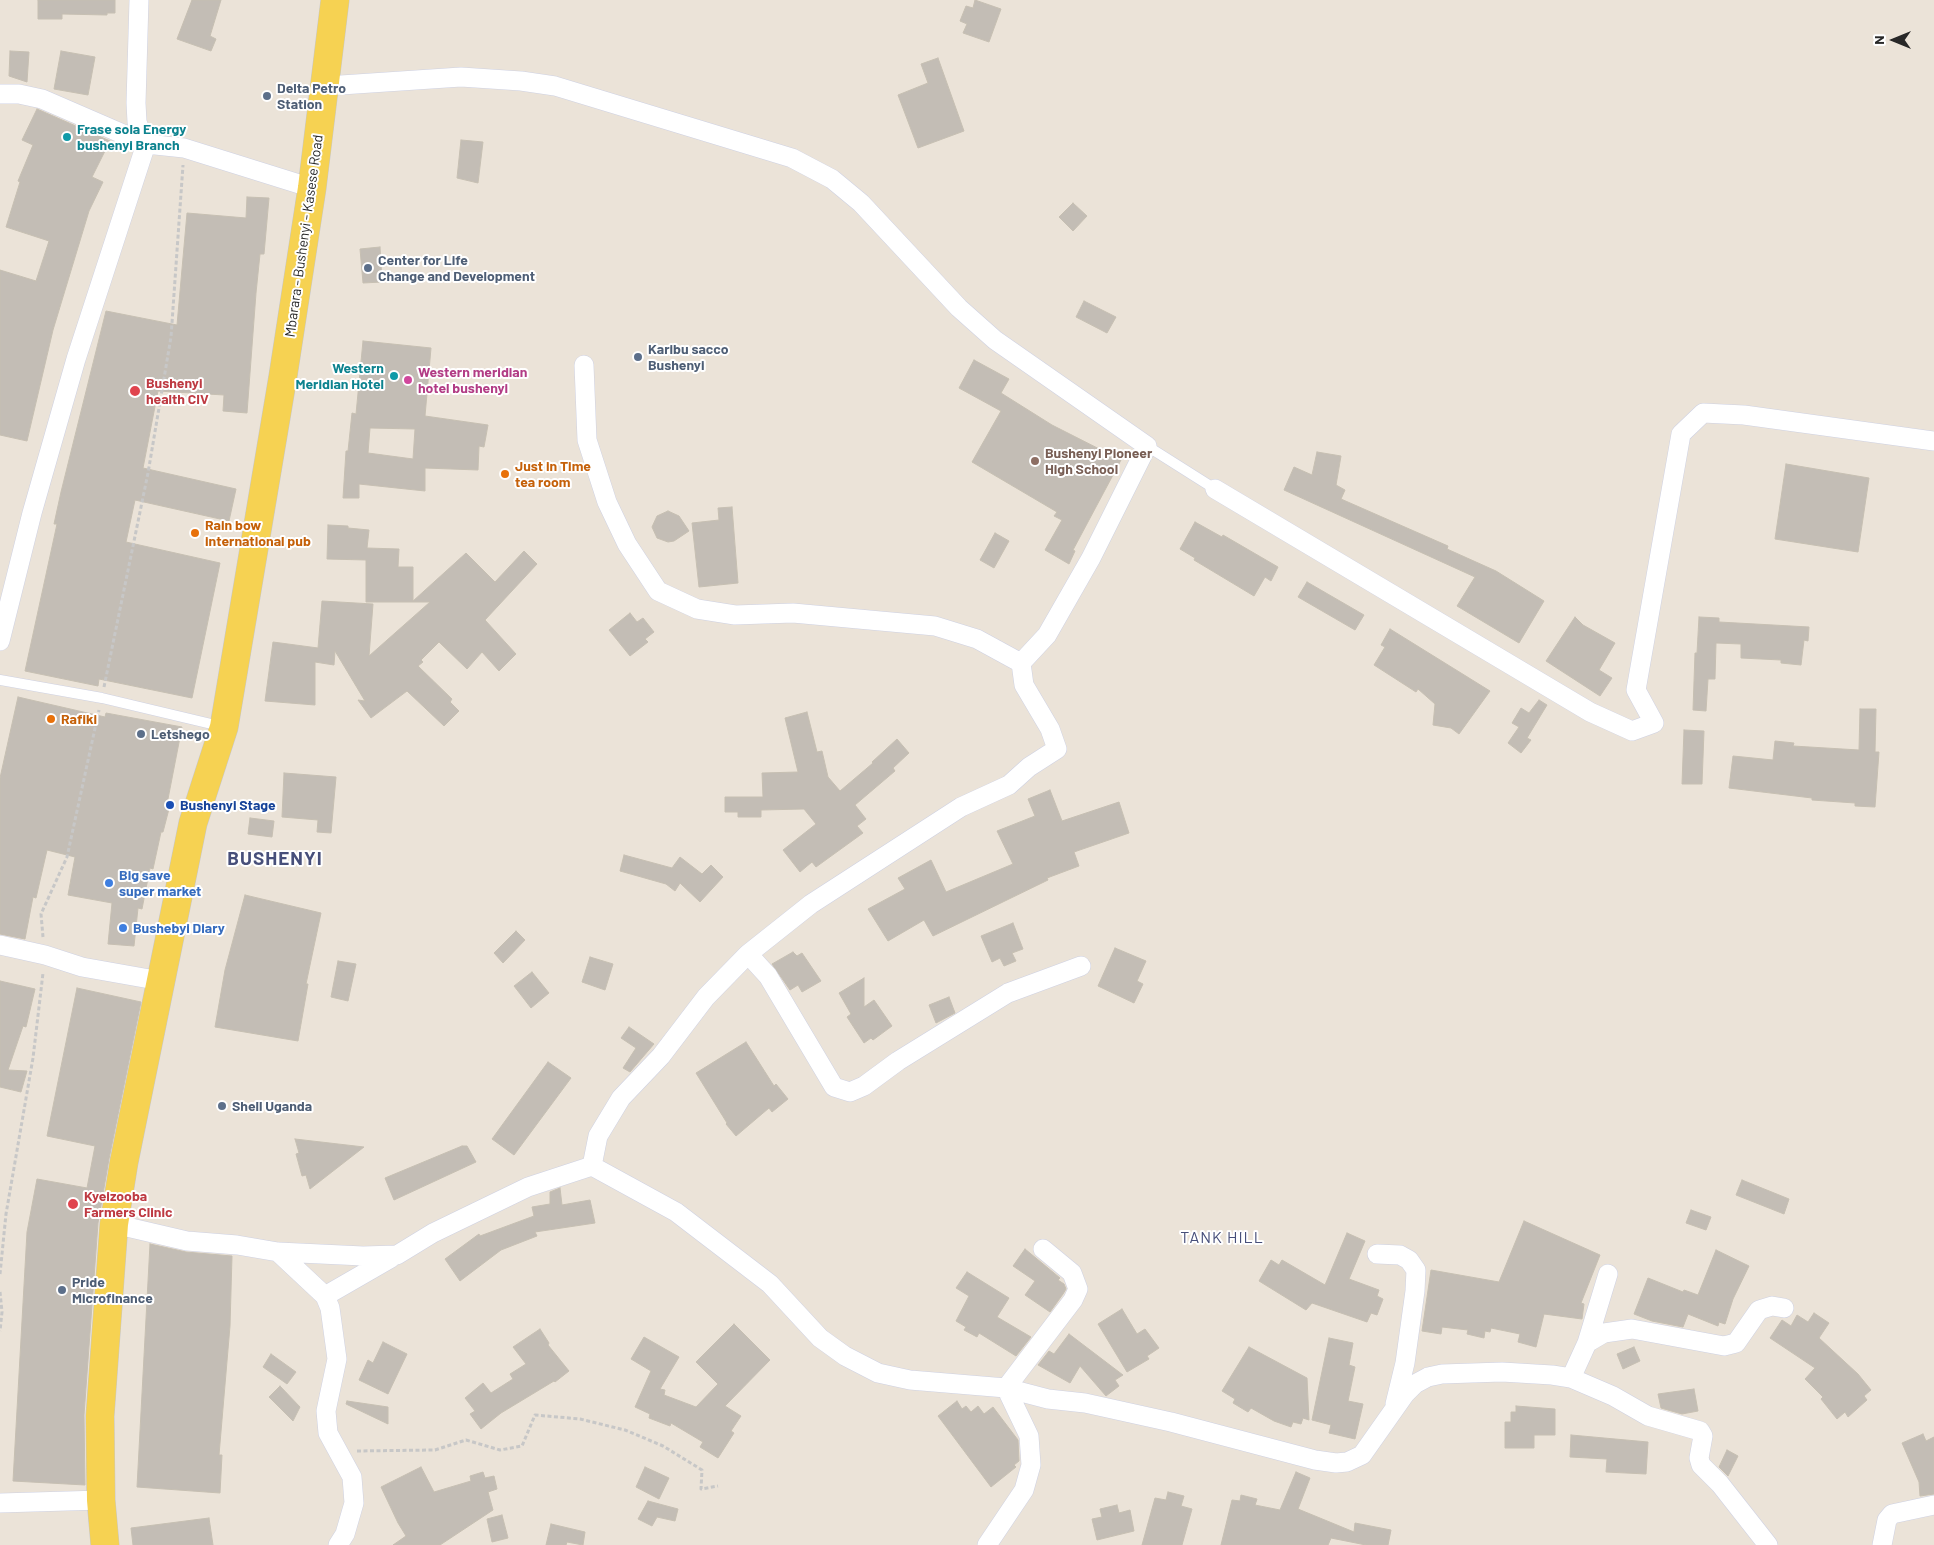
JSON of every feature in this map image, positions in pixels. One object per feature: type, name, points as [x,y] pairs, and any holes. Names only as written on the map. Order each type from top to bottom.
[{"type":"main road","name":"Mbarara - Bushenyi - Kasese Road","points":[[105,1545],[101,1500],[100,1416],[114,1224],[124,1162],[193,823],[224,727],[254,562],[312,188],[326,86],[335,0]]},
{"type":"street","points":[[0,641],[32,513],[76,359],[146,144],[137,122],[136,103],[139,0]]},
{"type":"street","points":[[326,86],[461,77],[521,81],[555,86],[792,158],[832,179],[861,203],[959,308],[995,340],[1147,446],[1092,558],[1047,635],[1021,663]]},
{"type":"street","points":[[0,94],[19,94],[49,101],[146,144],[184,148],[312,188]]},
{"type":"street","points":[[584,365],[587,440],[607,502],[627,544],[658,590],[697,609],[734,615],[793,613],[935,626],[977,639],[1021,663]]},
{"type":"street","points":[[1215,489],[1590,712],[1632,731],[1654,723],[1636,690],[1681,434],[1703,413],[1744,415],[1934,441]]},
{"type":"street","points":[[592,1166],[598,1136],[621,1098],[661,1056],[706,997],[748,954],[819,898],[961,807],[1009,785],[1030,766],[1057,749],[1050,729],[1024,685],[1021,663]]},
{"type":"street","points":[[0,945],[45,955],[82,967],[161,981]]},
{"type":"street","points":[[748,954],[768,976],[834,1087],[850,1092],[864,1086],[898,1061],[968,1016],[1008,994],[1081,966]]},
{"type":"street","points":[[325,1296],[433,1233],[528,1187],[592,1166],[676,1212],[770,1284],[820,1338],[845,1356],[878,1373],[910,1380],[1006,1388],[1048,1400],[1084,1403],[1315,1460],[1336,1463],[1347,1462],[1362,1455],[1381,1432],[1395,1405],[1408,1346],[1416,1291],[1416,1270],[1409,1260],[1400,1255],[1378,1254]]},
{"type":"street","points":[[114,1224],[187,1241],[237,1244],[278,1252],[363,1256],[397,1255]]},
{"type":"street","points":[[1006,1388],[1073,1300],[1078,1289],[1072,1274],[1043,1249]]},
{"type":"street","points":[[278,1252],[325,1296],[330,1308],[337,1359],[326,1411],[328,1433],[352,1477],[354,1504],[346,1534],[338,1545]]},
{"type":"street","points":[[1571,1378],[1587,1343],[1608,1274]]},
{"type":"street","points":[[1587,1343],[1604,1332],[1622,1329],[1702,1344],[1731,1345],[1736,1343],[1759,1310],[1772,1306],[1784,1308]]},
{"type":"street","points":[[1395,1405],[1415,1384],[1442,1374],[1502,1372],[1571,1378],[1613,1396],[1648,1416],[1700,1431],[1703,1436],[1699,1458],[1701,1465],[1720,1484],[1768,1545]]},
{"type":"street","points":[[987,1545],[1024,1490],[1031,1465],[1029,1436],[1006,1388]]},
{"type":"street","points":[[0,1503],[101,1500]]},
{"type":"street","points":[[1882,1545],[1887,1520],[1892,1514],[1934,1505]]},
{"type":"lane","points":[[1147,446],[1215,489]]},
{"type":"lane","points":[[0,680],[102,698],[224,727]]},
{"type":"path","points":[[0,1292],[2,1312],[0,1330]]},
{"type":"path","points":[[337,1450],[435,1450],[466,1440],[500,1450],[522,1446],[535,1416],[580,1419],[624,1430],[663,1446],[702,1470],[701,1489],[718,1486]]},
{"type":"building","points":[[38,0],[115,0],[115,13],[107,13],[107,15],[62,14],[62,19],[38,19]]},
{"type":"building","points":[[192,0],[221,0],[210,36],[216,39],[211,51],[177,39]]},
{"type":"building","points":[[975,0],[1001,9],[989,42],[963,33],[967,24],[960,21],[966,6],[973,8]]},
{"type":"building","points":[[10,51],[29,52],[27,82],[9,76]]},
{"type":"building","points":[[61,51],[95,57],[88,95],[54,89]]},
{"type":"building","points":[[938,58],[964,131],[918,148],[898,95],[928,83],[921,64]]},
{"type":"building","points":[[37,109],[110,141],[92,177],[103,182],[89,211],[53,330],[27,441],[0,435],[0,270],[36,281],[49,241],[6,227],[20,182],[18,181],[33,145],[22,140]]},
{"type":"building","points":[[461,140],[483,142],[478,183],[457,178]]},
{"type":"building","points":[[247,197],[269,198],[264,254],[260,254],[256,293],[247,413],[223,411],[224,395],[158,391],[143,468],[236,489],[229,521],[135,500],[126,542],[220,563],[192,698],[99,679],[98,686],[25,671],[57,524],[54,524],[61,492],[106,311],[177,325],[187,213],[246,218]]},
{"type":"building","points":[[1073,203],[1087,216],[1073,231],[1059,217]]},
{"type":"building","points":[[380,247],[382,282],[363,283],[360,249]]},
{"type":"building","points":[[1084,301],[1116,317],[1107,333],[1076,317]]},
{"type":"building","points":[[363,341],[431,348],[425,416],[488,425],[484,447],[479,446],[478,470],[425,468],[425,491],[359,484],[359,498],[343,498],[346,451],[348,451],[352,413],[356,414]],"holes":[[[370,428],[415,429],[413,459],[368,453]]]},
{"type":"building","points":[[974,360],[1009,379],[1001,393],[1052,425],[1121,460],[1073,550],[1075,551],[1069,564],[1045,550],[1062,520],[1054,516],[1057,512],[972,462],[1001,411],[959,388]]},
{"type":"building","points":[[1317,452],[1341,456],[1336,485],[1345,490],[1341,499],[1448,546],[1447,549],[1496,571],[1544,601],[1519,643],[1457,606],[1475,577],[1284,490],[1294,467],[1312,475]]},
{"type":"building","points":[[1786,464],[1869,478],[1858,552],[1775,539]]},
{"type":"building","points":[[732,507],[738,583],[699,587],[692,523],[719,520],[718,508]]},
{"type":"building","points":[[668,511],[679,516],[689,531],[674,541],[668,542],[657,538],[652,527],[657,516]]},
{"type":"building","points":[[1195,522],[1222,537],[1223,535],[1278,567],[1271,581],[1265,577],[1254,596],[1194,560],[1195,558],[1180,549]]},
{"type":"building","points":[[328,525],[369,530],[367,548],[399,549],[398,567],[413,567],[413,601],[466,553],[495,582],[524,551],[537,564],[485,620],[516,654],[499,671],[482,652],[467,669],[439,642],[421,660],[423,662],[418,666],[452,699],[450,702],[459,711],[444,726],[407,691],[371,718],[358,700],[365,701],[335,651],[334,665],[315,662],[315,705],[265,701],[273,642],[318,648],[322,601],[373,604],[369,656],[430,602],[366,602],[366,560],[327,559]]},
{"type":"building","points":[[995,533],[1009,541],[994,568],[980,560]]},
{"type":"building","points":[[1307,582],[1364,615],[1355,630],[1298,597]]},
{"type":"building","points":[[630,613],[637,622],[643,618],[654,632],[645,639],[648,642],[630,656],[609,630]]},
{"type":"building","points":[[1575,617],[1583,625],[1615,643],[1599,670],[1612,678],[1600,696],[1546,661]]},
{"type":"building","points":[[1699,617],[1719,618],[1719,622],[1809,627],[1808,641],[1804,640],[1801,665],[1781,663],[1781,660],[1741,658],[1741,644],[1716,643],[1715,679],[1708,679],[1706,711],[1693,710],[1695,653],[1697,653]]},
{"type":"building","points":[[1390,629],[1490,691],[1459,734],[1451,728],[1433,725],[1435,704],[1418,689],[1416,692],[1374,665],[1385,647],[1381,645]]},
{"type":"building","points":[[18,697],[105,717],[106,713],[182,727],[167,804],[170,805],[163,832],[161,832],[153,869],[150,868],[142,909],[138,908],[134,946],[108,944],[112,903],[68,895],[75,857],[47,850],[36,898],[33,897],[25,939],[0,934],[0,778]]},
{"type":"building","points":[[1539,700],[1547,705],[1527,738],[1531,740],[1521,753],[1508,743],[1519,727],[1512,723],[1521,708],[1529,713]]},
{"type":"building","points":[[1860,709],[1876,709],[1875,752],[1879,752],[1875,807],[1855,806],[1855,803],[1812,800],[1812,798],[1729,788],[1733,756],[1773,760],[1775,741],[1794,743],[1793,746],[1859,750]]},
{"type":"building","points":[[807,712],[817,752],[822,751],[828,777],[840,791],[873,763],[897,739],[909,753],[893,768],[895,771],[855,805],[866,819],[857,826],[863,833],[816,867],[812,862],[800,872],[783,850],[816,824],[804,809],[761,810],[761,817],[738,817],[738,812],[725,812],[725,797],[763,797],[762,773],[798,772],[785,718]]},
{"type":"building","points":[[1684,730],[1704,731],[1702,784],[1682,784]]},
{"type":"building","points":[[284,773],[336,777],[331,833],[317,832],[318,820],[282,817]]},
{"type":"building","points":[[1050,790],[1062,821],[1119,802],[1129,833],[1074,852],[1079,866],[1047,878],[1048,880],[933,936],[924,920],[888,941],[868,909],[905,889],[898,878],[931,860],[946,892],[1013,864],[997,831],[1035,816],[1028,799]]},
{"type":"building","points":[[250,818],[274,821],[272,837],[248,834]]},
{"type":"building","points":[[624,855],[672,868],[680,857],[702,874],[711,865],[723,877],[700,902],[680,883],[675,891],[666,884],[620,871]]},
{"type":"building","points":[[245,895],[321,913],[306,984],[308,984],[298,1041],[215,1027],[225,970]]},
{"type":"building","points":[[1013,923],[1023,949],[1012,953],[1016,961],[1004,966],[1000,958],[992,962],[981,936]]},
{"type":"building","points":[[516,931],[525,940],[503,963],[494,953]]},
{"type":"building","points":[[1115,948],[1146,961],[1137,981],[1143,984],[1134,1003],[1098,986]]},
{"type":"building","points":[[793,952],[797,956],[802,953],[821,981],[802,992],[798,985],[790,990],[772,964]]},
{"type":"building","points":[[590,957],[613,964],[605,990],[582,982]]},
{"type":"building","points":[[338,961],[356,964],[348,1001],[331,997]]},
{"type":"building","points":[[532,972],[549,993],[531,1008],[514,986]]},
{"type":"building","points":[[864,978],[864,1007],[874,1000],[892,1026],[873,1040],[871,1038],[864,1043],[847,1017],[851,1014],[839,993]]},
{"type":"building","points":[[0,981],[35,989],[26,1027],[23,1026],[8,1070],[27,1071],[21,1092],[0,1087]]},
{"type":"building","points":[[77,988],[141,1002],[98,1223],[84,1415],[85,1485],[13,1481],[27,1232],[37,1179],[87,1188],[95,1146],[47,1136]]},
{"type":"building","points":[[949,997],[955,1013],[936,1023],[929,1005]]},
{"type":"building","points":[[629,1027],[654,1044],[630,1072],[623,1068],[636,1048],[621,1038]]},
{"type":"building","points":[[746,1042],[774,1086],[776,1084],[788,1099],[772,1112],[769,1108],[736,1136],[726,1124],[696,1073]]},
{"type":"building","points":[[548,1062],[571,1078],[514,1155],[492,1139]]},
{"type":"building","points":[[295,1139],[364,1147],[310,1189],[306,1175],[302,1176],[296,1154],[299,1153]]},
{"type":"building","points":[[462,1146],[467,1146],[476,1162],[394,1200],[385,1178]]},
{"type":"building","points":[[1742,1180],[1789,1199],[1784,1214],[1736,1195]]},
{"type":"building","points":[[560,1188],[562,1205],[590,1200],[595,1223],[535,1232],[537,1236],[501,1250],[460,1281],[445,1259],[479,1234],[480,1236],[534,1216],[532,1207],[550,1204],[550,1192]]},
{"type":"building","points":[[1691,1210],[1711,1217],[1706,1230],[1686,1223]]},
{"type":"building","points":[[1524,1221],[1600,1255],[1581,1303],[1584,1304],[1582,1319],[1544,1314],[1536,1347],[1518,1342],[1520,1334],[1491,1328],[1490,1332],[1485,1331],[1484,1338],[1467,1334],[1468,1330],[1442,1327],[1441,1334],[1422,1331],[1431,1270],[1499,1282]]},
{"type":"building","points":[[1347,1233],[1365,1241],[1349,1279],[1379,1290],[1377,1296],[1383,1299],[1377,1315],[1371,1313],[1367,1322],[1312,1303],[1306,1310],[1259,1281],[1271,1260],[1279,1265],[1282,1260],[1325,1285]]},
{"type":"building","points":[[150,1244],[186,1252],[232,1256],[230,1326],[219,1455],[222,1455],[220,1493],[137,1487]]},
{"type":"building","points":[[1025,1249],[1060,1278],[1058,1280],[1064,1284],[1066,1289],[1050,1312],[1025,1295],[1035,1281],[1013,1266]]},
{"type":"building","points":[[1716,1250],[1749,1266],[1733,1299],[1725,1324],[1719,1322],[1718,1326],[1688,1314],[1683,1327],[1652,1321],[1634,1314],[1648,1278],[1683,1292],[1684,1290],[1698,1295]]},
{"type":"building","points":[[967,1272],[1009,1298],[997,1317],[1031,1337],[1016,1356],[979,1333],[977,1337],[964,1330],[966,1327],[956,1321],[969,1296],[956,1288]]},
{"type":"building","points":[[1122,1309],[1137,1334],[1145,1329],[1159,1348],[1147,1356],[1149,1359],[1127,1372],[1098,1324]]},
{"type":"building","points":[[1814,1313],[1829,1323],[1819,1338],[1858,1374],[1871,1390],[1864,1396],[1867,1400],[1848,1417],[1845,1412],[1837,1419],[1821,1399],[1823,1397],[1805,1379],[1815,1368],[1770,1338],[1782,1320],[1791,1326],[1797,1315],[1808,1322]]},
{"type":"building","points":[[734,1324],[770,1360],[725,1406],[741,1416],[731,1431],[734,1433],[718,1458],[700,1447],[703,1442],[671,1423],[670,1426],[649,1418],[650,1414],[635,1407],[651,1371],[631,1359],[644,1337],[679,1357],[660,1389],[665,1390],[664,1395],[696,1407],[718,1384],[696,1362]]},
{"type":"building","points":[[540,1329],[549,1343],[548,1345],[569,1371],[555,1382],[501,1413],[481,1429],[470,1414],[475,1411],[465,1398],[483,1383],[491,1393],[513,1379],[510,1374],[526,1364],[513,1347]]},
{"type":"building","points":[[1069,1334],[1123,1375],[1115,1380],[1119,1386],[1106,1396],[1080,1366],[1070,1383],[1038,1365],[1049,1351],[1054,1354]]},
{"type":"building","points":[[1329,1338],[1353,1343],[1349,1365],[1355,1367],[1348,1401],[1363,1404],[1355,1439],[1329,1433],[1331,1425],[1312,1420]]},
{"type":"building","points":[[383,1342],[407,1354],[388,1394],[359,1380],[368,1360],[373,1363]]},
{"type":"building","points":[[1249,1347],[1307,1378],[1309,1420],[1303,1418],[1301,1424],[1293,1422],[1291,1427],[1274,1421],[1251,1408],[1248,1412],[1233,1403],[1235,1399],[1222,1391]]},
{"type":"building","points":[[1634,1347],[1640,1361],[1623,1369],[1617,1354]]},
{"type":"building","points":[[271,1354],[296,1372],[287,1384],[263,1367]]},
{"type":"building","points":[[280,1386],[300,1407],[293,1421],[269,1397]]},
{"type":"building","points":[[1694,1389],[1698,1411],[1682,1414],[1661,1408],[1658,1394]]},
{"type":"building","points":[[347,1401],[388,1407],[388,1424],[346,1404]]},
{"type":"building","points":[[957,1401],[962,1409],[966,1406],[971,1412],[978,1406],[984,1414],[993,1407],[1018,1440],[1019,1461],[1014,1465],[1016,1467],[991,1487],[938,1416]]},
{"type":"building","points":[[1516,1406],[1555,1409],[1555,1435],[1534,1435],[1534,1448],[1505,1448],[1505,1422],[1511,1422],[1511,1412],[1516,1412]]},
{"type":"building","points":[[1923,1434],[1926,1441],[1934,1437],[1934,1494],[1920,1496],[1919,1482],[1902,1443]]},
{"type":"building","points":[[1571,1435],[1648,1442],[1646,1474],[1606,1472],[1607,1459],[1570,1457]]},
{"type":"building","points":[[1727,1450],[1738,1456],[1728,1476],[1719,1467]]},
{"type":"building","points":[[421,1467],[434,1492],[471,1481],[470,1476],[483,1472],[485,1478],[494,1476],[497,1489],[488,1492],[493,1510],[440,1545],[393,1545],[406,1536],[381,1487]]},
{"type":"building","points":[[645,1467],[669,1478],[659,1499],[636,1487]]},
{"type":"building","points":[[1296,1472],[1310,1478],[1298,1509],[1354,1532],[1355,1523],[1391,1530],[1388,1545],[1366,1545],[1331,1538],[1328,1545],[1221,1545],[1232,1500],[1240,1501],[1241,1495],[1257,1499],[1255,1505],[1280,1510]]},
{"type":"building","points":[[1168,1492],[1184,1496],[1181,1506],[1192,1509],[1182,1545],[1142,1545],[1155,1498],[1166,1500]]},
{"type":"building","points":[[648,1501],[678,1509],[675,1521],[657,1517],[652,1526],[638,1519]]},
{"type":"building","points":[[1117,1505],[1119,1513],[1130,1510],[1134,1531],[1097,1540],[1092,1519],[1102,1517],[1100,1509]]},
{"type":"building","points":[[502,1515],[508,1538],[492,1542],[487,1519]]},
{"type":"building","points":[[209,1518],[213,1545],[133,1545],[131,1528]]},
{"type":"building","points":[[551,1524],[585,1532],[583,1545],[567,1542],[566,1545],[546,1545]]},
{"type":"place","name":"Delta Petro Station","points":[[267,96]]},
{"type":"place","name":"Frase sola Energy bushenyi Branch","points":[[67,137]]},
{"type":"place","name":"Center for Life Change and Development","points":[[368,268]]},
{"type":"place","name":"Karibu sacco Bushenyi","points":[[638,357]]},
{"type":"place","name":"Western Meridian Hotel","points":[[394,376]]},
{"type":"place","name":"Western meridian hotel bushenyi","points":[[408,380]]},
{"type":"place","name":"Bushenyi health CIV","points":[[135,391]]},
{"type":"place","name":"Bushenyi Pioneer High School","points":[[1035,461]]},
{"type":"place","name":"Just in Time tea room","points":[[505,474]]},
{"type":"place","name":"Rain bow international pub","points":[[195,533]]},
{"type":"place","name":"Rafiki","points":[[51,719]]},
{"type":"place","name":"Letshego","points":[[141,734]]},
{"type":"place","name":"Bushenyi Stage","points":[[170,805]]},
{"type":"place","name":"Big save super market","points":[[109,883]]},
{"type":"place","name":"Bushebyi Diary","points":[[123,928]]},
{"type":"place","name":"Shell Uganda","points":[[222,1106]]},
{"type":"place","name":"Kyeizooba Farmers Clinic","points":[[73,1204]]},
{"type":"place","name":"Pride Microfinance","points":[[62,1290]]},
{"type":"district","name":"BUSHENYI","points":[[275,859]]},
{"type":"district","name":"TANK HILL","points":[[1222,1238]]}]
